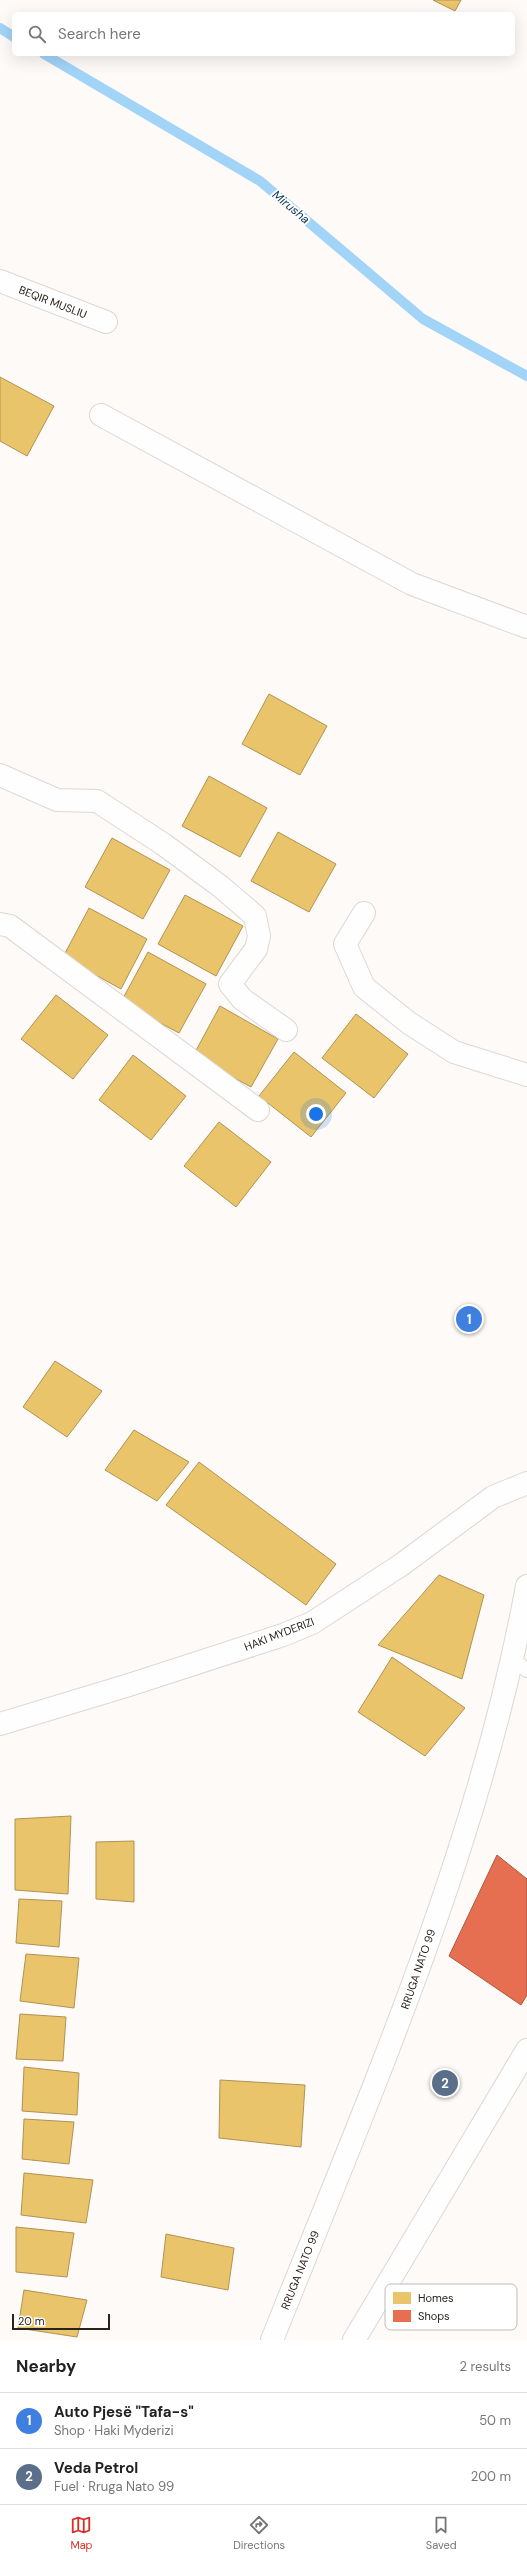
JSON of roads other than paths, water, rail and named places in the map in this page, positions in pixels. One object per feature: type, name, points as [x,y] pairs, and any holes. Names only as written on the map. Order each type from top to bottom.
[{"type":"street","name":"BEQIR MUSLIU","points":[[0,281],[106,322]]},
{"type":"street","points":[[101,415],[412,584],[527,627]]},
{"type":"street","points":[[0,775],[57,800],[97,801],[170,849],[220,886],[255,916],[259,936],[256,949],[230,984],[242,999],[286,1030]]},
{"type":"street","points":[[364,913],[345,944],[364,987],[409,1023],[454,1052],[527,1074]]},
{"type":"street","points":[[0,924],[10,926],[258,1110]]},
{"type":"street","name":"HAKI MYDERIZI","points":[[0,1724],[129,1685],[283,1635],[312,1623],[401,1565],[493,1497],[527,1483]]},
{"type":"street","name":"RRUGA NATO 99","points":[[272,2340],[407,2001],[463,1841],[520,1665],[527,1586]]},
{"type":"street","points":[[387,2284],[527,2050]]},
{"type":"street","points":[[354,2340],[385,2288]]},
{"type":"waterway","name":"Mirusha","points":[[0,28],[12,36]]},
{"type":"waterway","name":"Mirusha","points":[[47,56],[260,181],[423,319],[527,376]]},
{"type":"place","name":"Auto Pjesë \"Tafa-s\"","points":[[469,1319]]},
{"type":"place","name":"Veda Petrol","points":[[445,2083]]}]
